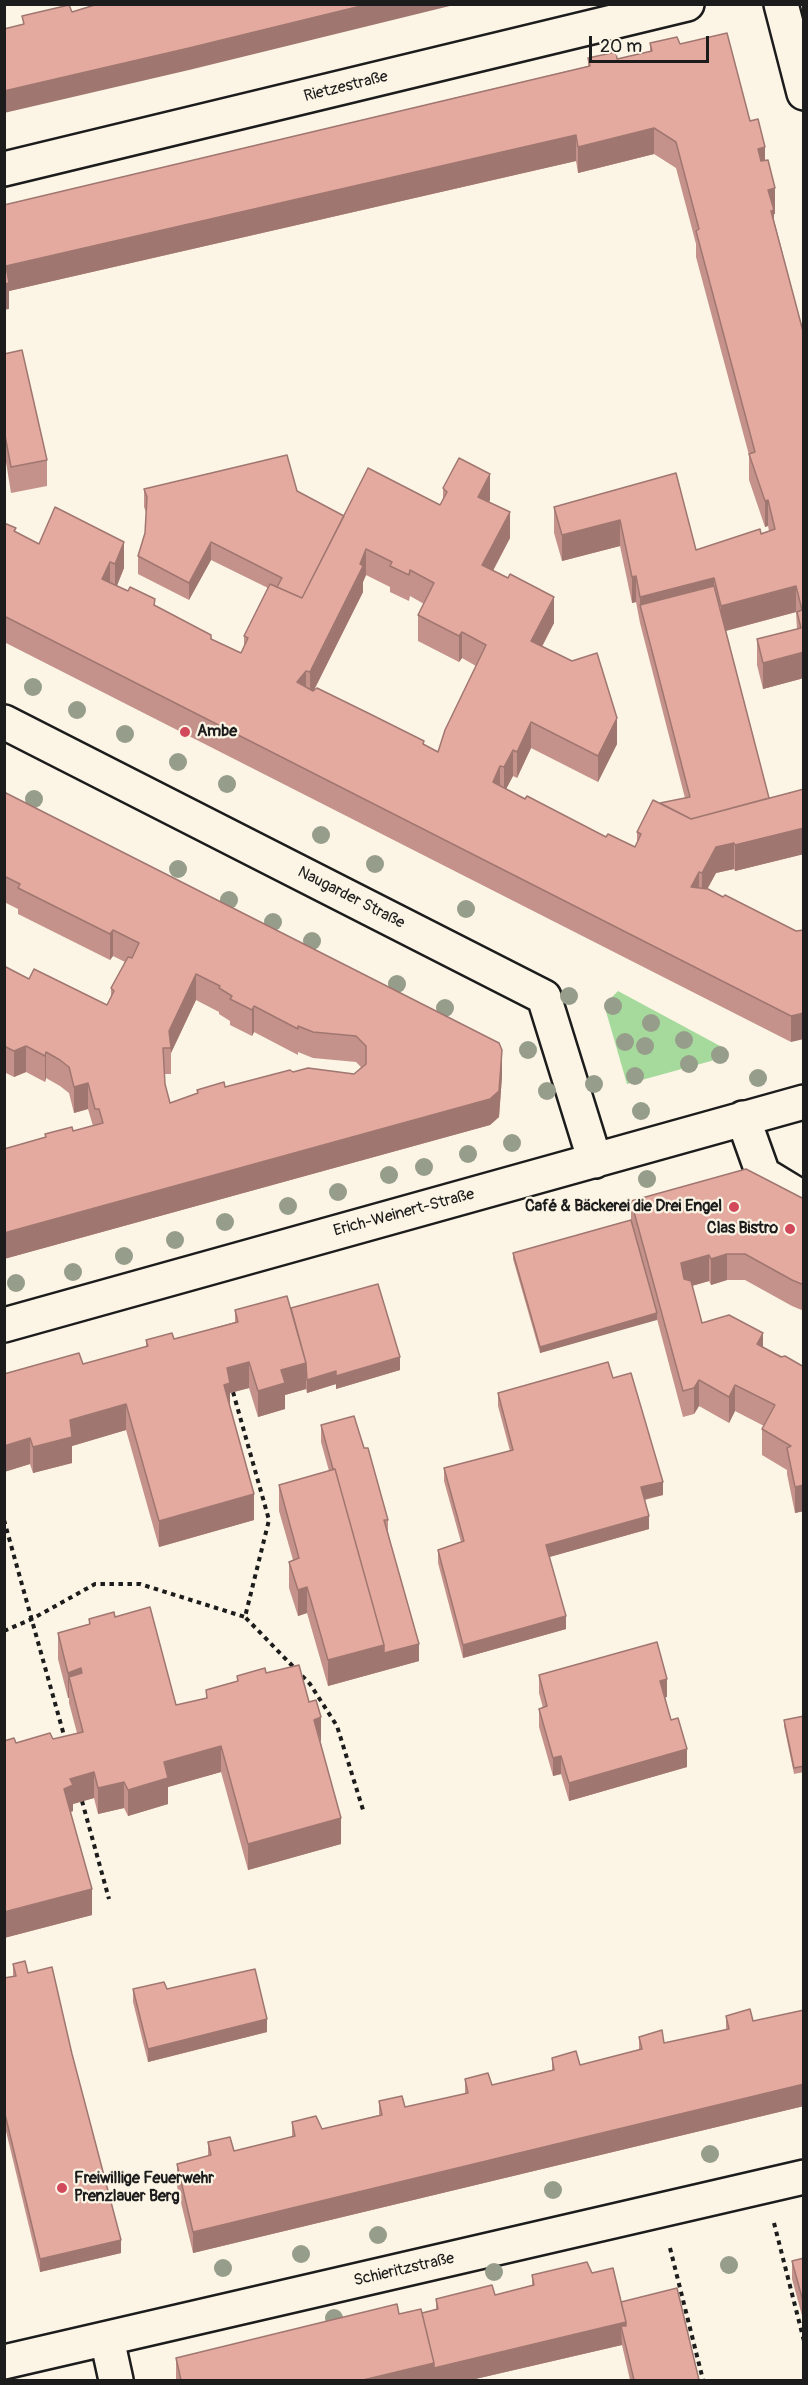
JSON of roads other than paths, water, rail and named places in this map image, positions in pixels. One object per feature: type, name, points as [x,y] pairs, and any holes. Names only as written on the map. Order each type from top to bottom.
[{"type":"street","name":"Rietzestraße","points":[[4,169],[687,4]]},
{"type":"street","points":[[782,4],[804,93]]},
{"type":"street","name":"Naugarder Straße","points":[[4,722],[544,997],[595,1161]]},
{"type":"street","name":"Erich-Weinert-Straße","points":[[4,1325],[804,1102]]},
{"type":"street","points":[[743,1118],[763,1174],[804,1199]]},
{"type":"street","name":"Schieritzstraße","points":[[4,2362],[804,2177]]},
{"type":"street","points":[[107,2339],[116,2380]]},
{"type":"place","name":"Ambe","points":[[185,732]]},
{"type":"place","name":"Café & Bäckerei die Drei Engel","points":[[734,1207]]},
{"type":"place","name":"Clas Bistro","points":[[790,1229]]},
{"type":"place","name":"Freiwillige Feuerwehr Prenzlauer Berg","points":[[62,2188]]}]
